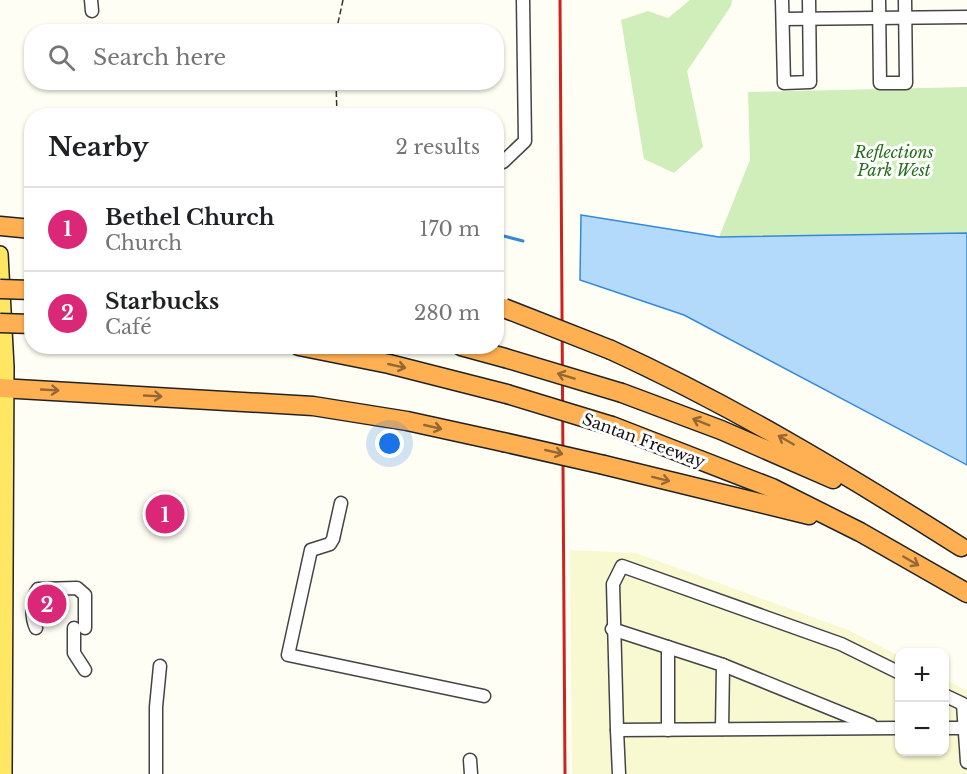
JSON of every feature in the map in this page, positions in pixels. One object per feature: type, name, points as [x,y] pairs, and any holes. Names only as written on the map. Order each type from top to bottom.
[{"type":"highway","points":[[0,226],[24,228]]},
{"type":"highway","points":[[0,289],[24,290]]},
{"type":"highway","points":[[504,309],[611,350],[700,393],[863,484],[964,549]]},
{"type":"highway","points":[[0,323],[24,324]]},
{"type":"highway","name":"Santan Freeway","points":[[339,354],[389,364],[507,394],[612,426],[772,488],[860,532],[967,593]]},
{"type":"highway","points":[[490,354],[622,393],[784,456],[964,549]]},
{"type":"highway","points":[[3,388],[313,406],[407,421],[604,465],[810,515],[860,532]]},
{"type":"main road","points":[[0,254],[3,388],[4,774]]},
{"type":"street","points":[[504,161],[525,141],[523,0]]},
{"type":"street","points":[[783,0],[784,83],[810,82],[809,0]]},
{"type":"street","points":[[879,0],[880,83],[906,83],[905,0]]},
{"type":"street","points":[[783,19],[967,17]]},
{"type":"street","points":[[341,503],[330,544],[311,550],[288,655],[484,696]]},
{"type":"street","points":[[619,774],[612,584],[622,566],[841,644],[895,671]]},
{"type":"street","points":[[36,628],[33,622],[35,591],[77,588],[85,595],[74,653],[85,670]]},
{"type":"street","points":[[612,629],[723,665],[878,728]]},
{"type":"street","points":[[668,647],[668,730]]},
{"type":"street","points":[[722,729],[723,665]]},
{"type":"street","points":[[156,774],[156,707],[160,666]]},
{"type":"street","points":[[949,697],[963,704],[967,762]]},
{"type":"street","points":[[617,730],[895,728]]},
{"type":"street","points":[[949,728],[965,728]]},
{"type":"street","points":[[470,760],[471,774]]},
{"type":"path","points":[[338,24],[343,0]]},
{"type":"path","points":[[336,90],[337,108]]},
{"type":"green space","points":[[690,0],[732,0],[731,6],[687,71],[703,147],[674,173],[644,159],[621,20],[648,11],[668,18]]},
{"type":"green space","name":"Reflections Park West","points":[[967,87],[967,233],[719,237],[750,160],[748,92]]},
{"type":"green space","points":[[570,550],[636,553],[848,630],[895,654],[895,756],[949,756],[949,681],[967,691],[967,774],[572,774]]},
{"type":"water","points":[[581,215],[719,237],[967,233],[967,465],[684,315],[580,280]]},
{"type":"waterway","points":[[504,236],[523,241]]},
{"type":"railway","points":[[560,0],[565,774]]},
{"type":"place","name":"Bethel Church","points":[[165,514]]},
{"type":"place","name":"Starbucks","points":[[47,604]]}]
